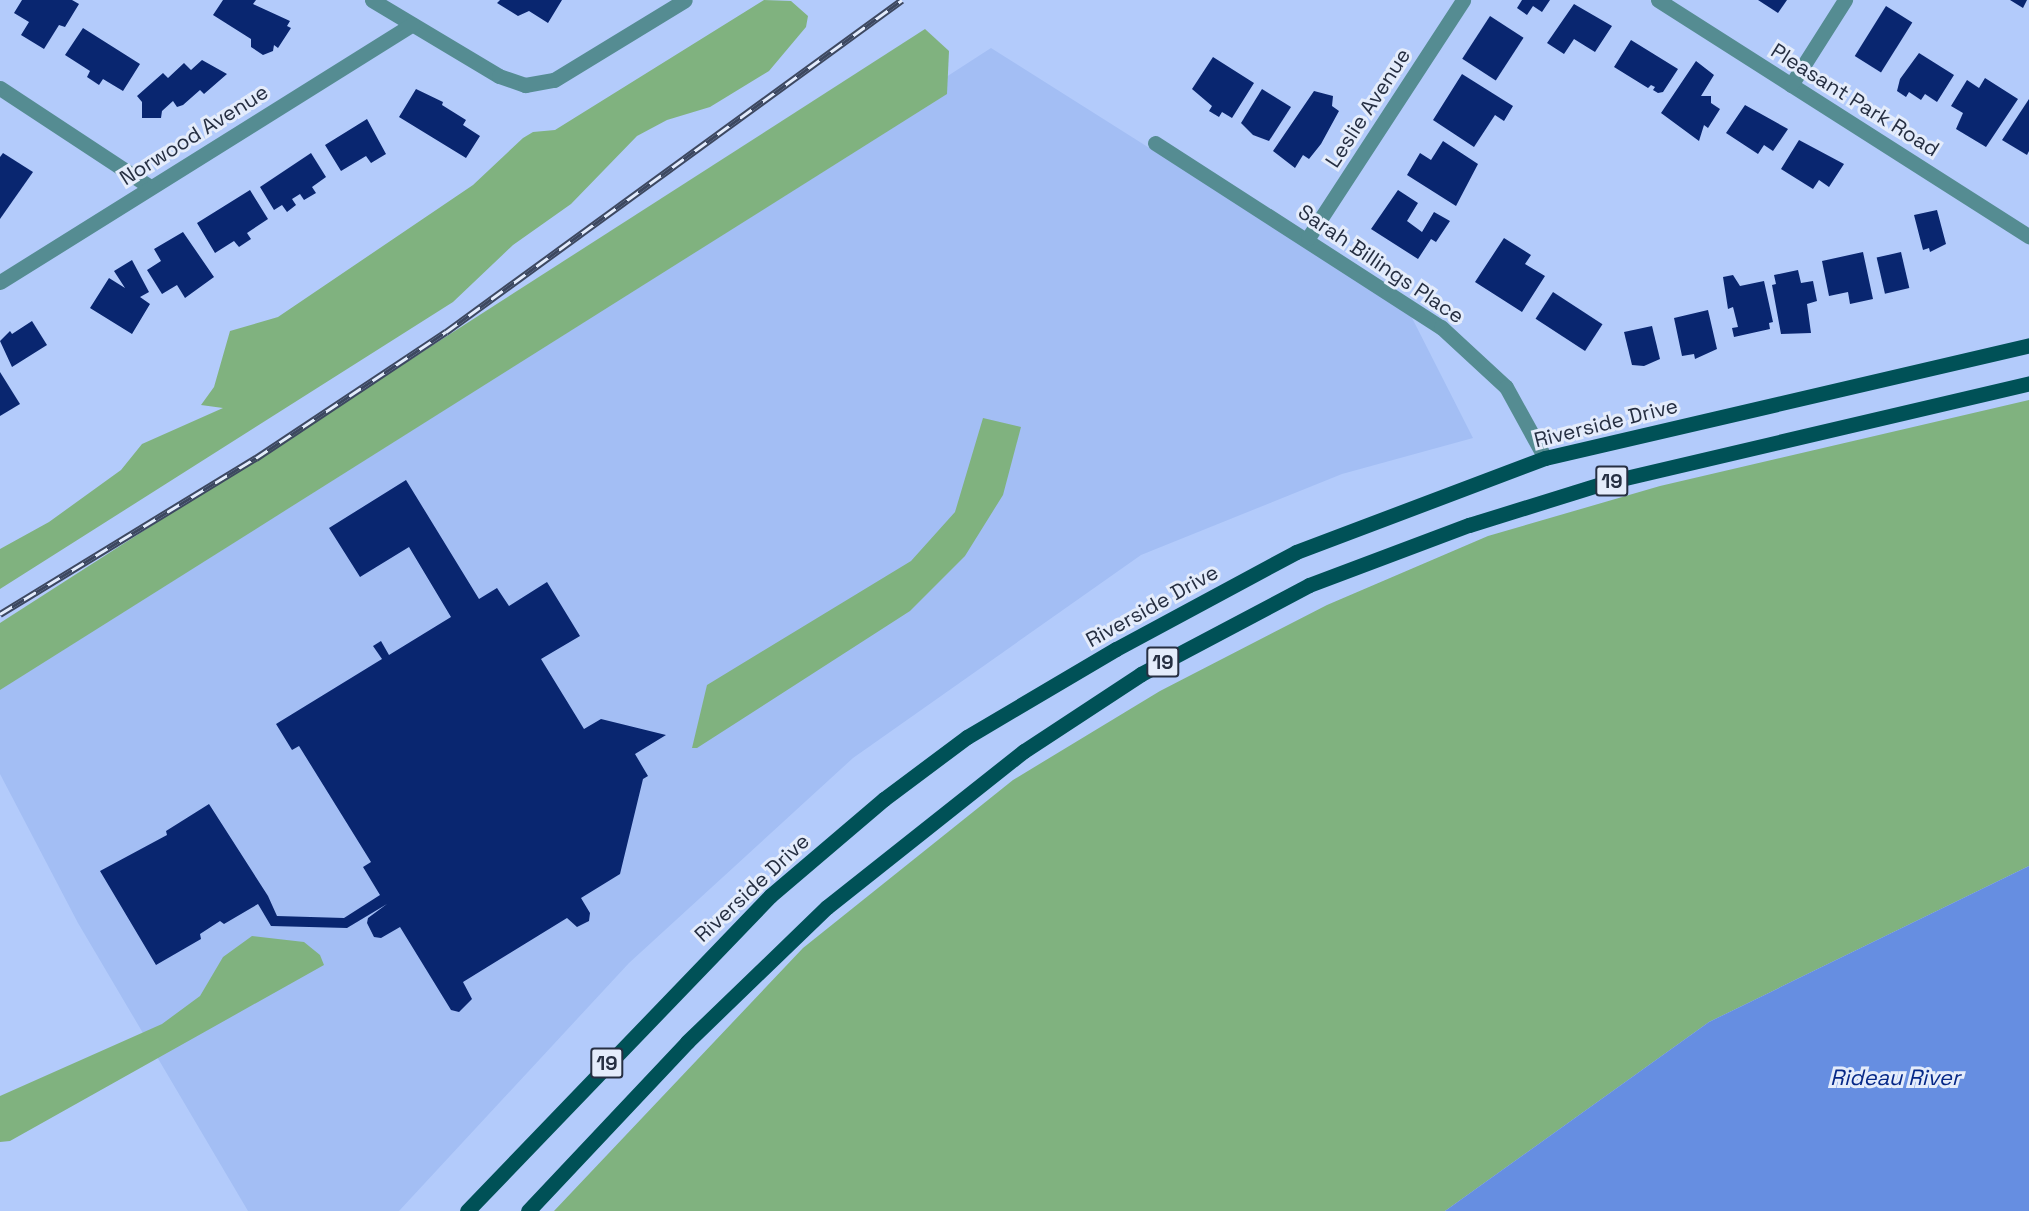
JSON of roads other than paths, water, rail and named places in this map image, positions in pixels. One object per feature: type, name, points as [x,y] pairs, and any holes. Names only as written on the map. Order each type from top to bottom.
[{"type":"main road","name":"Riverside Drive","points":[[467,1211],[755,909],[884,799],[967,737],[1107,654],[1296,552],[1545,458],[2029,345]]},
{"type":"main road","name":"19","points":[[528,1211],[687,1042],[827,907],[1024,751],[1141,674],[1309,585],[1469,525],[1604,483],[2029,383]]},
{"type":"street","points":[[372,0],[499,76],[525,85],[538,85],[554,80],[685,0]]},
{"type":"street","name":"Leslie Avenue","points":[[1308,238],[1463,0]]},
{"type":"street","name":"Pleasant Park Road","points":[[1658,0],[2029,236]]},
{"type":"street","points":[[1791,85],[1845,0]]},
{"type":"street","name":"Norwood Avenue","points":[[0,282],[412,25]]},
{"type":"street","points":[[0,88],[150,187]]},
{"type":"street","name":"Sarah Billings Place","points":[[1155,142],[1308,238],[1441,327],[1506,387],[1545,458]]},
{"type":"water","name":"Rideau River","points":[[2029,866],[2029,1211],[1445,1211],[1709,1022]]},
{"type":"railway","points":[[0,614],[256,458],[446,332],[902,0]]}]
